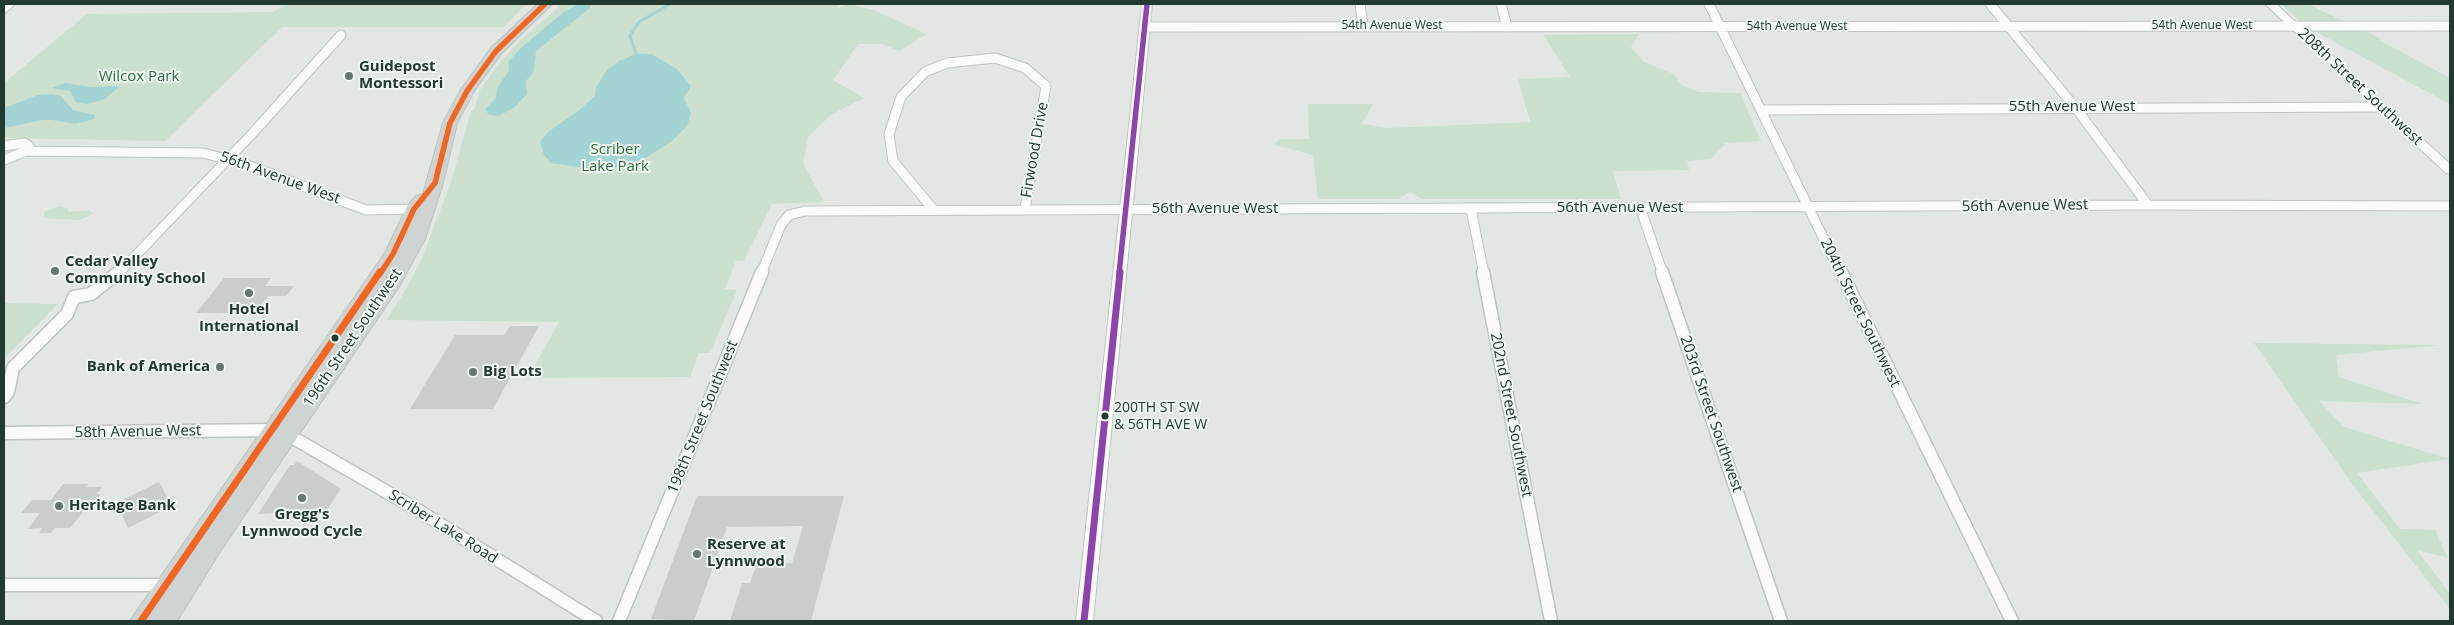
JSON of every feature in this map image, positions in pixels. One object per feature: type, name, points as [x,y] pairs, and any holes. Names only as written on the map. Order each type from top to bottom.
[{"type":"main road","name":"196th Street Southwest","points":[[141,621],[392,284],[417,240],[435,183],[450,123],[467,91],[496,51],[545,4]]},
{"type":"main road","name":"196th Street Southwest","points":[[168,616],[393,254],[414,209],[435,183]]},
{"type":"main road","points":[[414,209],[419,213],[413,235],[417,240]]},
{"type":"main road","points":[[166,585],[172,587],[166,608],[168,616]]},
{"type":"street","points":[[4,8],[10,4]]},
{"type":"street","points":[[1084,621],[1146,4]]},
{"type":"street","points":[[1360,4],[1363,26]]},
{"type":"street","points":[[1501,4],[1507,27]]},
{"type":"street","name":"204th Street Southwest","points":[[1709,4],[2012,621]]},
{"type":"street","points":[[1990,4],[2075,107],[2148,205]]},
{"type":"street","name":"208th Street Southwest","points":[[2270,4],[2450,170]]},
{"type":"street","name":"54th Avenue West","points":[[1144,27],[2450,26]]},
{"type":"street","points":[[4,397],[8,392],[13,368],[67,314],[74,297],[91,294],[113,279],[251,135],[341,35]]},
{"type":"street","name":"Firwood Drive","points":[[933,209],[893,161],[889,134],[901,97],[925,72],[947,63],[995,58],[1025,68],[1046,86],[1025,209]]},
{"type":"street","name":"55th Avenue West","points":[[1762,110],[2381,106]]},
{"type":"street","name":"56th Avenue West","points":[[4,146],[25,143],[28,146],[26,151]]},
{"type":"street","name":"56th Avenue West","points":[[4,160],[26,151],[187,152],[228,158],[366,210],[414,209]]},
{"type":"street","name":"56th Avenue West","points":[[790,215],[805,211],[933,209],[1808,208],[2148,205],[2450,206]]},
{"type":"street","name":"203rd Street Southwest","points":[[1640,207],[1781,621]]},
{"type":"street","name":"202nd Street Southwest","points":[[1471,209],[1551,621]]},
{"type":"street","name":"198th Street Southwest","points":[[619,621],[781,225],[790,215]]},
{"type":"street","name":"58th Avenue West","points":[[4,433],[280,433]]},
{"type":"street","name":"Scriber Lake Road","points":[[280,433],[416,509],[596,621]]},
{"type":"street","points":[[4,585],[166,585]]},
{"type":"green space","name":"Wilcox Park","points":[[289,4],[526,4],[504,27],[282,27],[165,141],[4,138],[4,83],[87,14],[272,12]]},
{"type":"green space","name":"Scriber Lake Park","points":[[562,4],[838,4],[837,8],[849,4],[874,10],[926,34],[900,51],[882,44],[858,44],[833,80],[864,98],[831,115],[808,137],[803,163],[824,202],[772,204],[744,261],[736,261],[725,289],[737,290],[710,353],[699,353],[690,377],[528,378],[559,322],[386,320],[421,261],[451,182],[471,111],[474,110],[480,90],[496,67],[520,41]]},
{"type":"green space","points":[[2281,4],[2308,4],[2343,21],[2300,21]]},
{"type":"green space","points":[[2357,30],[2368,32],[2381,39],[2379,40],[2450,78],[2450,104],[2314,31]]},
{"type":"green space","points":[[1639,34],[1631,47],[1644,62],[1674,74],[1681,85],[1699,92],[1740,93],[1761,141],[1726,143],[1711,159],[1687,161],[1689,170],[1613,171],[1621,199],[1422,199],[1410,192],[1398,199],[1318,199],[1313,155],[1274,145],[1280,139],[1309,139],[1308,104],[1373,104],[1362,124],[1387,128],[1530,122],[1518,79],[1570,77],[1543,35]]},
{"type":"green space","points":[[59,206],[67,208],[69,212],[90,210],[93,214],[79,220],[44,218],[44,212]]},
{"type":"green space","points":[[4,303],[58,304],[4,359]]},
{"type":"green space","points":[[2254,343],[2441,345],[2336,355],[2339,377],[2422,404],[2319,401],[2344,427],[2450,459],[2357,473],[2400,529],[2435,530],[2448,558],[2417,550],[2450,594],[2450,609],[2352,484]]},
{"type":"water","points":[[590,4],[590,8],[536,51],[534,71],[526,81],[527,94],[514,108],[498,116],[489,115],[485,109],[496,98],[497,88],[509,71],[508,62],[523,46],[564,12],[577,5]]},
{"type":"water","points":[[636,54],[651,54],[677,69],[691,86],[684,98],[691,113],[687,126],[671,142],[645,158],[622,167],[598,170],[551,163],[544,155],[540,142],[548,132],[578,111],[595,96],[596,87],[607,70],[619,61]]},
{"type":"water","points":[[65,83],[91,87],[120,86],[105,99],[87,104],[76,102],[70,91],[52,88]]},
{"type":"water","points":[[52,94],[61,96],[73,110],[95,115],[94,119],[75,124],[42,120],[4,128],[4,108],[38,95]]},
{"type":"building","name":"Hotel International","points":[[224,278],[271,278],[265,286],[294,286],[286,296],[268,296],[262,305],[250,306],[244,313],[196,313]]},
{"type":"building","name":"Big Lots","points":[[510,326],[539,326],[493,409],[410,409],[455,335],[504,335]]},
{"type":"building","name":"Gregg's Lynnwood Cycle","points":[[297,461],[341,489],[327,510],[258,514],[290,465],[294,465]]},
{"type":"building","points":[[159,482],[172,506],[128,528],[116,503]]},
{"type":"building","name":"Heritage Bank","points":[[63,484],[89,484],[86,487],[102,487],[97,494],[101,494],[87,512],[83,512],[70,528],[55,528],[51,533],[39,533],[42,528],[28,529],[40,513],[21,513],[32,500],[51,500]]},
{"type":"building","name":"Reserve at Lynnwood","points":[[697,496],[844,496],[811,621],[730,621],[742,583],[750,583],[757,563],[792,563],[803,526],[727,527],[694,621],[651,619]]},
{"type":"waterway","points":[[636,54],[630,36],[639,22],[670,4]]},
{"type":"transit line","points":[[141,621],[393,254],[414,209],[435,183],[450,123],[467,91],[496,51],[545,4]]},
{"type":"transit line","points":[[1084,621],[1147,4]]},
{"type":"place","name":"Guidepost Montessori","points":[[349,76]]},
{"type":"place","name":"Cedar Valley Community School","points":[[55,271]]},
{"type":"place","name":"Hotel International","points":[[249,293]]},
{"type":"place","name":"Bank of America","points":[[220,367]]},
{"type":"place","name":"Big Lots","points":[[473,372]]},
{"type":"place","name":"200TH ST SW & 56TH AVE W","points":[[1105,416]]},
{"type":"place","name":"Gregg's Lynnwood Cycle","points":[[302,498]]},
{"type":"place","name":"Heritage Bank","points":[[59,506]]},
{"type":"place","name":"Reserve at Lynnwood","points":[[697,554]]}]
